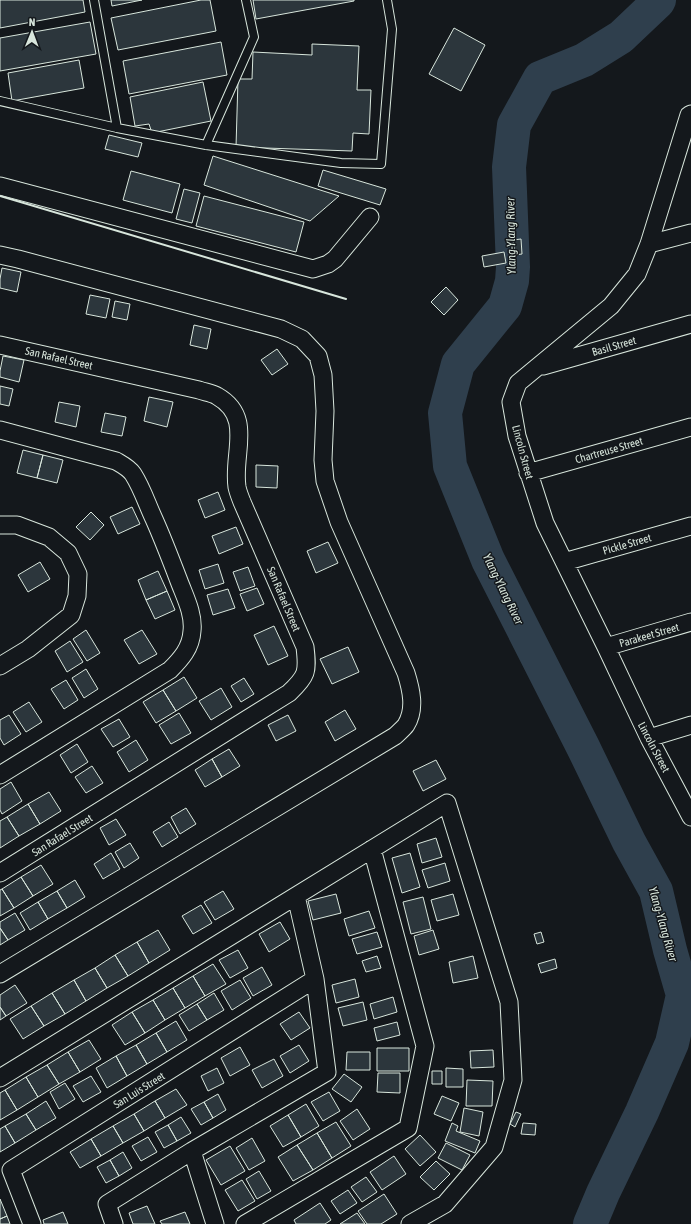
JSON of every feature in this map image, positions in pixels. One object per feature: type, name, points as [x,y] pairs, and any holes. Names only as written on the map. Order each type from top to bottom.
[{"type":"street","name":"Lincoln Street","points":[[691,114],[689,114],[649,244],[637,274],[611,306],[518,383],[511,402],[517,436],[545,523],[649,738],[691,817]]},
{"type":"street","points":[[0,186],[313,268],[328,264],[335,259],[370,217]]},
{"type":"street","points":[[649,244],[691,233]]},
{"type":"street","points":[[0,255],[280,329],[302,339],[318,356],[323,375],[325,411],[323,460],[325,481],[339,522],[406,673],[411,692],[411,710],[406,724],[395,736],[0,974]]},
{"type":"street","name":"Basil Street","points":[[537,367],[691,324]]},
{"type":"street","name":"San Rafael Street","points":[[0,344],[199,390],[216,395],[230,406],[238,421],[239,437],[236,471],[237,488],[304,647],[306,661],[305,673],[298,684],[289,693],[0,873]]},
{"type":"street","name":"Chartreuse Street","points":[[528,472],[691,427]]},
{"type":"street","points":[[0,430],[116,461],[126,466],[133,474],[140,488],[166,548],[192,618],[190,642],[183,657],[170,670],[0,775]]},
{"type":"street","points":[[0,525],[17,525],[49,537],[68,553],[78,574],[77,596],[71,616],[28,649],[0,666]]},
{"type":"street","name":"Pickle Street","points":[[564,562],[691,526]]},
{"type":"street","name":"Parakeet Street","points":[[606,647],[691,622]]},
{"type":"street","points":[[649,738],[691,725]]},
{"type":"street","points":[[0,1078],[446,803],[509,1002],[513,1080],[494,1147],[445,1204],[410,1224]]},
{"type":"street","points":[[244,1224],[408,1128],[425,1046],[372,849]]},
{"type":"street","points":[[114,1224],[107,1204],[192,1151],[327,1072],[315,979],[296,896]]},
{"type":"street","name":"San Luis Street","points":[[32,1224],[11,1170],[315,979]]},
{"type":"street","points":[[192,1151],[215,1224]]},
{"type":"lane","points":[[94,0],[117,128]]},
{"type":"lane","points":[[206,145],[254,37],[246,0]]},
{"type":"lane","points":[[0,101],[117,128],[206,145],[341,163],[381,164],[392,29],[387,0]]},
{"type":"building","points":[[0,0],[83,0],[85,12],[0,28]]},
{"type":"building","points":[[111,0],[142,0],[112,6]]},
{"type":"building","points":[[201,0],[210,0],[216,31],[118,50],[111,18]]},
{"type":"building","points":[[253,0],[354,0],[354,1],[256,19]]},
{"type":"building","points":[[90,22],[96,54],[0,71],[0,38]]},
{"type":"building","points":[[454,28],[485,45],[461,91],[429,74]]},
{"type":"building","points":[[221,42],[227,75],[129,94],[123,61]]},
{"type":"building","points":[[312,44],[359,46],[357,90],[371,90],[369,134],[353,133],[352,151],[236,147],[238,79],[252,79],[253,52],[312,55]]},
{"type":"building","points":[[79,60],[84,88],[12,101],[8,73]]},
{"type":"building","points":[[203,82],[211,121],[152,133],[149,124],[135,126],[130,97]]},
{"type":"building","points":[[109,135],[142,143],[138,157],[105,149]]},
{"type":"building","points":[[213,156],[339,196],[310,221],[204,185]]},
{"type":"building","points":[[323,170],[386,189],[380,205],[318,186]]},
{"type":"building","points":[[131,171],[180,184],[172,213],[123,200]]},
{"type":"building","points":[[184,189],[200,193],[192,223],[176,219]]},
{"type":"building","points":[[204,196],[304,222],[296,252],[196,226]]},
{"type":"building","points":[[521,239],[522,254],[515,255],[513,240]]},
{"type":"building","points":[[504,252],[506,263],[484,267],[482,256]]},
{"type":"building","points":[[2,268],[21,272],[17,292],[0,288]]},
{"type":"building","points":[[446,287],[458,300],[444,315],[431,302]]},
{"type":"building","points":[[90,295],[110,299],[106,318],[86,314]]},
{"type":"building","points":[[115,301],[130,304],[127,320],[112,317]]},
{"type":"building","points":[[194,325],[211,329],[207,349],[190,345]]},
{"type":"building","points":[[277,349],[288,364],[272,375],[261,360]]},
{"type":"building","points":[[3,356],[24,360],[19,382],[0,377]]},
{"type":"building","points":[[0,386],[13,389],[9,406],[0,404]]},
{"type":"building","points":[[149,397],[173,402],[167,427],[144,421]]},
{"type":"building","points":[[59,402],[80,406],[76,427],[55,422]]},
{"type":"building","points":[[105,413],[126,417],[122,436],[101,432]]},
{"type":"building","points":[[23,450],[43,455],[37,478],[17,473]]},
{"type":"building","points":[[43,455],[63,460],[57,483],[37,478]]},
{"type":"building","points":[[256,465],[278,466],[277,488],[256,487]]},
{"type":"building","points":[[218,492],[225,510],[205,518],[198,500]]},
{"type":"building","points":[[132,507],[140,524],[118,534],[110,517]]},
{"type":"building","points":[[91,512],[104,525],[90,540],[76,527]]},
{"type":"building","points":[[236,527],[243,544],[219,554],[212,536]]},
{"type":"building","points":[[328,542],[338,563],[316,573],[307,551]]},
{"type":"building","points":[[40,562],[50,579],[28,592],[18,575]]},
{"type":"building","points":[[218,564],[224,583],[205,589],[199,570]]},
{"type":"building","points":[[248,567],[255,586],[240,591],[233,572]]},
{"type":"building","points":[[158,571],[167,591],[146,600],[138,580]]},
{"type":"building","points":[[257,588],[264,604],[247,611],[240,594]]},
{"type":"building","points":[[228,589],[235,608],[213,615],[207,595]]},
{"type":"building","points":[[167,591],[175,610],[155,619],[146,600]]},
{"type":"building","points":[[274,626],[288,656],[268,665],[254,635]]},
{"type":"building","points":[[86,630],[100,653],[87,661],[73,639]]},
{"type":"building","points":[[142,630],[157,654],[139,664],[124,640]]},
{"type":"building","points":[[70,641],[83,662],[67,672],[55,651]]},
{"type":"building","points":[[348,647],[359,672],[332,684],[320,659]]},
{"type":"building","points":[[86,669],[98,689],[84,698],[72,678]]},
{"type":"building","points":[[184,677],[197,698],[176,711],[163,690]]},
{"type":"building","points":[[244,678],[254,694],[241,702],[231,686]]},
{"type":"building","points":[[66,680],[78,700],[64,709],[51,689]]},
{"type":"building","points":[[221,688],[232,707],[211,720],[199,701]]},
{"type":"building","points":[[163,690],[176,711],[156,723],[143,702]]},
{"type":"building","points":[[29,702],[42,722],[26,732],[13,712]]},
{"type":"building","points":[[345,710],[356,729],[335,741],[325,722]]},
{"type":"building","points":[[179,713],[191,733],[171,744],[159,725]]},
{"type":"building","points":[[9,715],[21,734],[4,745],[0,738],[0,720]]},
{"type":"building","points":[[288,715],[296,731],[276,741],[268,725]]},
{"type":"building","points":[[119,719],[130,737],[113,747],[101,729]]},
{"type":"building","points":[[136,740],[148,760],[129,772],[117,752]]},
{"type":"building","points":[[77,744],[88,762],[71,773],[60,755]]},
{"type":"building","points":[[229,749],[240,766],[222,777],[212,759]]},
{"type":"building","points":[[212,759],[222,777],[205,787],[195,770]]},
{"type":"building","points":[[436,760],[446,779],[423,791],[413,771]]},
{"type":"building","points":[[92,766],[103,783],[86,793],[75,777]]},
{"type":"building","points":[[11,782],[22,801],[2,814],[0,810],[0,789]]},
{"type":"building","points":[[49,792],[61,811],[40,824],[28,804]]},
{"type":"building","points":[[28,804],[40,824],[19,836],[7,817]]},
{"type":"building","points":[[186,808],[196,824],[180,834],[171,817]]},
{"type":"building","points":[[7,817],[19,836],[0,848],[0,821]]},
{"type":"building","points":[[116,819],[126,835],[109,845],[100,828]]},
{"type":"building","points":[[169,822],[178,837],[162,847],[153,832]]},
{"type":"building","points":[[436,838],[442,857],[422,863],[417,844]]},
{"type":"building","points":[[130,843],[139,858],[124,868],[115,852]]},
{"type":"building","points":[[111,853],[120,869],[103,879],[94,864]]},
{"type":"building","points":[[410,853],[420,887],[402,893],[392,858]]},
{"type":"building","points":[[445,863],[450,881],[428,888],[422,870]]},
{"type":"building","points":[[41,865],[53,884],[33,896],[21,877]]},
{"type":"building","points":[[21,877],[33,896],[14,908],[2,889]]},
{"type":"building","points":[[75,880],[85,897],[67,908],[57,891]]},
{"type":"building","points":[[2,889],[14,908],[0,916],[0,890]]},
{"type":"building","points":[[57,891],[67,908],[48,919],[38,902]]},
{"type":"building","points":[[223,891],[234,909],[215,920],[204,902]]},
{"type":"building","points":[[336,894],[341,913],[313,920],[308,901]]},
{"type":"building","points":[[453,894],[459,915],[437,921],[431,900]]},
{"type":"building","points":[[423,897],[431,929],[411,934],[403,902]]},
{"type":"building","points":[[38,902],[48,919],[30,930],[20,913]]},
{"type":"building","points":[[201,905],[212,923],[193,934],[182,916]]},
{"type":"building","points":[[369,911],[375,928],[349,936],[344,919]]},
{"type":"building","points":[[15,913],[25,930],[8,940],[0,928],[0,922]]},
{"type":"building","points":[[280,922],[290,939],[269,952],[259,934]]},
{"type":"building","points":[[0,928],[8,940],[0,945]]},
{"type":"building","points":[[158,930],[170,950],[149,963],[137,942]]},
{"type":"building","points":[[433,930],[439,949],[419,955],[414,936]]},
{"type":"building","points":[[377,932],[382,947],[357,954],[352,939]]},
{"type":"building","points":[[541,932],[544,942],[537,944],[534,934]]},
{"type":"building","points":[[137,942],[149,963],[128,976],[115,955]]},
{"type":"building","points":[[238,950],[248,968],[230,978],[219,960]]},
{"type":"building","points":[[115,955],[128,976],[107,988],[95,968]]},
{"type":"building","points":[[377,956],[381,968],[366,972],[362,961]]},
{"type":"building","points":[[473,956],[478,978],[453,983],[449,962]]},
{"type":"building","points":[[555,959],[557,968],[541,973],[538,964]]},
{"type":"building","points":[[213,964],[226,984],[205,996],[193,976]]},
{"type":"building","points":[[262,967],[272,985],[253,996],[243,978]]},
{"type":"building","points":[[95,968],[107,988],[86,1001],[74,980]]},
{"type":"building","points":[[193,976],[205,996],[185,1008],[173,988]]},
{"type":"building","points":[[355,979],[359,997],[336,1003],[332,985]]},
{"type":"building","points":[[74,980],[86,1001],[65,1014],[52,993]]},
{"type":"building","points":[[240,980],[251,998],[232,1010],[221,991]]},
{"type":"building","points":[[15,985],[27,1003],[6,1016],[0,1007],[0,995]]},
{"type":"building","points":[[173,988],[185,1008],[165,1020],[153,1000]]},
{"type":"building","points":[[52,993],[65,1014],[44,1026],[31,1006]]},
{"type":"building","points":[[214,993],[224,1010],[207,1020],[197,1004]]},
{"type":"building","points":[[393,997],[397,1012],[374,1019],[370,1004]]},
{"type":"building","points":[[153,1000],[165,1020],[145,1033],[132,1012]]},
{"type":"building","points":[[363,1002],[367,1020],[343,1026],[338,1008]]},
{"type":"building","points":[[197,1004],[207,1020],[189,1031],[179,1015]]},
{"type":"building","points":[[31,1006],[44,1026],[23,1039],[10,1019]]},
{"type":"building","points":[[0,1007],[6,1016],[0,1020]]},
{"type":"building","points":[[132,1012],[145,1033],[125,1045],[112,1025]]},
{"type":"building","points":[[299,1012],[310,1028],[291,1040],[280,1024]]},
{"type":"building","points":[[176,1021],[187,1040],[167,1052],[156,1033]]},
{"type":"building","points":[[397,1022],[400,1035],[377,1041],[374,1028]]},
{"type":"building","points":[[156,1033],[167,1052],[147,1064],[136,1045]]},
{"type":"building","points":[[89,1040],[101,1059],[80,1072],[68,1052]]},
{"type":"building","points":[[136,1045],[147,1064],[127,1076],[116,1056]]},
{"type":"building","points":[[299,1045],[309,1061],[290,1073],[280,1056]]},
{"type":"building","points":[[240,1047],[250,1065],[230,1076],[221,1058]]},
{"type":"building","points":[[377,1048],[409,1048],[409,1071],[377,1071]]},
{"type":"building","points":[[493,1050],[494,1067],[471,1068],[470,1051]]},
{"type":"building","points":[[68,1052],[80,1072],[59,1084],[47,1065]]},
{"type":"building","points":[[347,1052],[370,1052],[370,1070],[346,1070]]},
{"type":"building","points":[[116,1056],[127,1076],[107,1088],[96,1068]]},
{"type":"building","points":[[274,1059],[283,1076],[262,1088],[252,1070]]},
{"type":"building","points":[[47,1065],[59,1084],[38,1097],[26,1077]]},
{"type":"building","points":[[217,1068],[224,1083],[208,1091],[201,1076]]},
{"type":"building","points":[[446,1068],[463,1069],[463,1087],[446,1087]]},
{"type":"building","points":[[432,1071],[442,1071],[442,1084],[432,1084]]},
{"type":"building","points":[[378,1073],[400,1073],[400,1093],[377,1092]]},
{"type":"building","points":[[344,1074],[362,1087],[351,1102],[332,1089]]},
{"type":"building","points":[[91,1076],[101,1092],[83,1102],[73,1086]]},
{"type":"building","points":[[26,1077],[38,1097],[17,1110],[5,1090]]},
{"type":"building","points":[[467,1080],[493,1081],[492,1106],[466,1106]]},
{"type":"building","points":[[65,1083],[75,1099],[59,1109],[50,1092]]},
{"type":"building","points":[[176,1089],[187,1105],[165,1118],[155,1101]]},
{"type":"building","points":[[5,1090],[17,1110],[0,1120],[0,1093]]},
{"type":"building","points":[[329,1092],[340,1111],[323,1121],[311,1102]]},
{"type":"building","points":[[218,1094],[226,1110],[213,1118],[204,1102]]},
{"type":"building","points":[[442,1096],[459,1103],[451,1121],[434,1114]]},
{"type":"building","points":[[46,1101],[56,1118],[36,1130],[26,1114]]},
{"type":"building","points":[[155,1101],[165,1118],[144,1131],[134,1114]]},
{"type":"building","points":[[204,1102],[213,1118],[201,1125],[191,1109]]},
{"type":"building","points":[[306,1104],[319,1126],[301,1137],[288,1115]]},
{"type":"building","points":[[464,1108],[483,1112],[479,1136],[460,1132]]},
{"type":"building","points":[[357,1109],[370,1129],[353,1140],[340,1121]]},
{"type":"building","points":[[516,1112],[521,1114],[515,1127],[510,1124]]},
{"type":"building","points":[[26,1114],[36,1130],[15,1143],[5,1126]]},
{"type":"building","points":[[134,1114],[144,1131],[123,1143],[113,1126]]},
{"type":"building","points":[[288,1115],[301,1137],[283,1147],[270,1126]]},
{"type":"building","points":[[181,1117],[191,1133],[177,1141],[168,1125]]},
{"type":"building","points":[[336,1122],[351,1146],[332,1158],[317,1133]]},
{"type":"building","points":[[452,1123],[458,1126],[456,1131],[480,1141],[475,1153],[445,1141]]},
{"type":"building","points":[[523,1123],[536,1124],[535,1135],[521,1134]]},
{"type":"building","points":[[168,1125],[177,1141],[164,1148],[155,1132]]},
{"type":"building","points":[[5,1126],[15,1143],[0,1152],[0,1129]]},
{"type":"building","points":[[113,1126],[123,1143],[101,1156],[91,1139]]},
{"type":"building","points":[[317,1133],[332,1158],[313,1170],[297,1145]]},
{"type":"building","points":[[420,1135],[436,1152],[420,1166],[405,1149]]},
{"type":"building","points":[[148,1137],[157,1152],[141,1161],[132,1146]]},
{"type":"building","points":[[252,1138],[265,1161],[249,1170],[236,1148]]},
{"type":"building","points":[[91,1139],[101,1156],[80,1168],[70,1152]]},
{"type":"building","points":[[446,1143],[470,1155],[462,1170],[438,1158]]},
{"type":"building","points":[[297,1145],[313,1170],[293,1181],[278,1157]]},
{"type":"building","points":[[230,1146],[245,1171],[221,1185],[206,1160]]},
{"type":"building","points":[[123,1152],[132,1168],[119,1176],[110,1160]]},
{"type":"building","points":[[394,1156],[406,1174],[382,1190],[370,1172]]},
{"type":"building","points":[[110,1160],[119,1176],[106,1183],[97,1167]]},
{"type":"building","points":[[436,1161],[450,1174],[434,1190],[420,1177]]},
{"type":"building","points":[[259,1171],[271,1191],[257,1199],[246,1179]]},
{"type":"building","points":[[366,1177],[377,1192],[362,1202],[351,1187]]},
{"type":"building","points":[[242,1180],[255,1201],[238,1211],[225,1190]]},
{"type":"building","points":[[348,1190],[357,1203],[340,1214],[331,1201]]},
{"type":"building","points":[[384,1194],[397,1214],[381,1224],[367,1224],[358,1211]]},
{"type":"building","points":[[0,1199],[7,1216],[0,1219]]},
{"type":"building","points":[[320,1203],[331,1220],[325,1224],[296,1224],[294,1220]]},
{"type":"building","points":[[147,1206],[155,1224],[133,1224],[129,1213]]},
{"type":"building","points":[[63,1212],[68,1224],[44,1224],[43,1220]]},
{"type":"building","points":[[185,1212],[190,1224],[162,1224],[160,1221]]},
{"type":"building","points":[[357,1213],[365,1224],[340,1224]]},
{"type":"building","points":[[7,1216],[10,1224],[0,1224],[0,1219]]},
{"type":"waterway","name":"Ylang-Ylang River","points":[[590,1224],[672,1043],[683,995],[670,950],[656,891],[629,842],[583,747],[488,560],[450,466],[445,413],[458,364],[505,306],[512,281],[513,267],[509,167],[514,125],[540,78],[584,60],[621,37],[659,0]]},
{"type":"wall","points":[[0,196],[346,299]]}]
